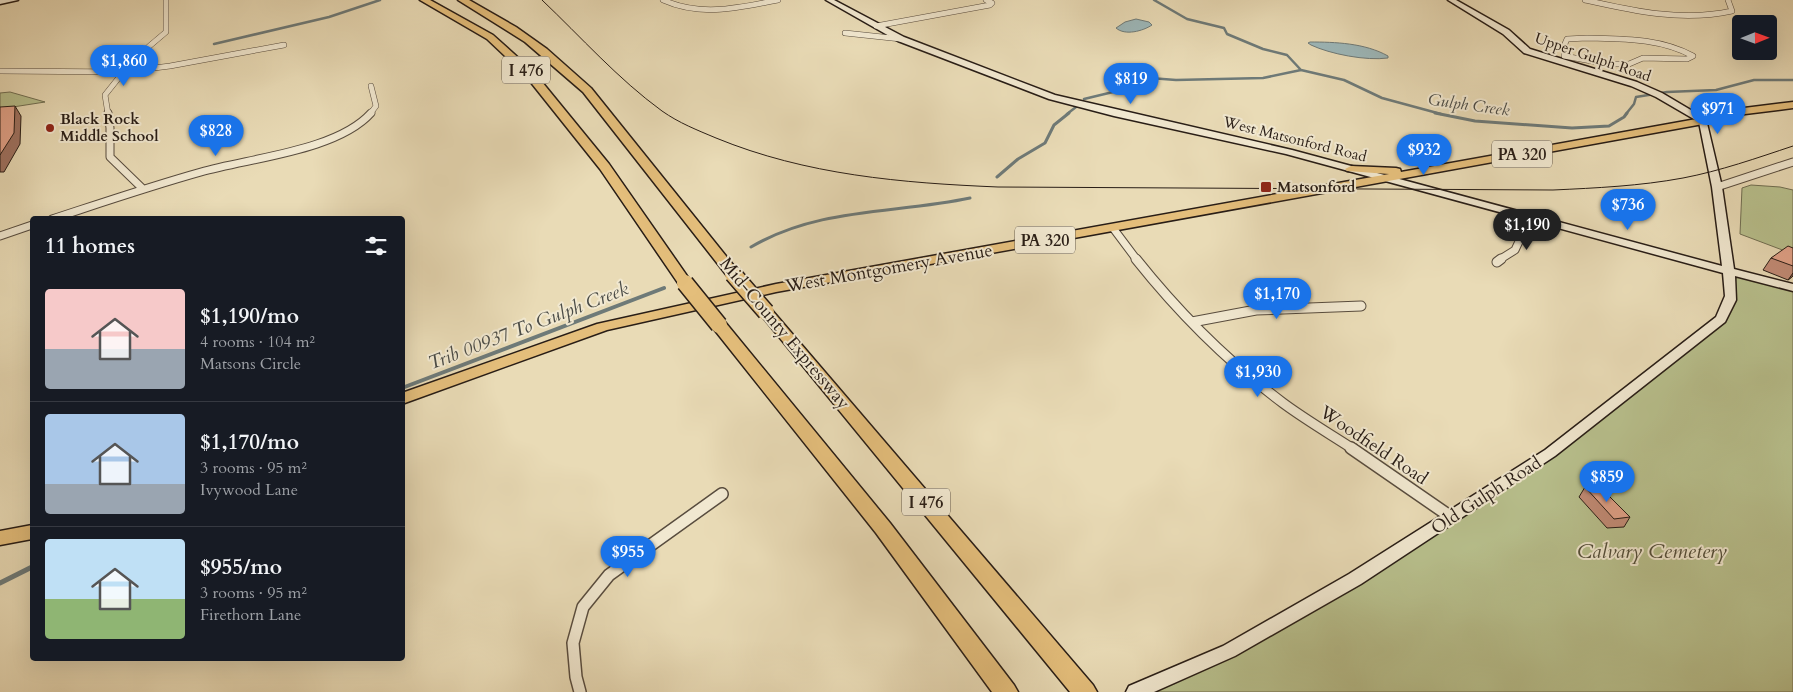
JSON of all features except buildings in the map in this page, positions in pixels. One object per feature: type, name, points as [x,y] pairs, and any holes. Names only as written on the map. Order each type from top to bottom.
[{"type":"highway","name":"I 476","points":[[424,0],[490,36],[529,73],[605,168],[685,283],[882,528],[1006,692]]},
{"type":"highway","name":"Mid-County Expressway","points":[[462,0],[499,20],[537,46],[563,66],[587,90],[734,274],[1085,692]]},
{"type":"main road","name":"PA 320","points":[[1386,178],[1703,121],[1736,112],[1793,105]]},
{"type":"main road","points":[[1350,169],[1430,170]]},
{"type":"main road","name":"West Montgomery Avenue","points":[[405,398],[602,327],[702,304],[776,288],[1386,178]]},
{"type":"main road","points":[[0,538],[30,532]]},
{"type":"street","points":[[0,2],[15,0]]},
{"type":"street","points":[[143,189],[110,158],[110,128],[104,95],[122,72],[144,49],[166,32],[166,0]]},
{"type":"street","points":[[664,0],[685,9],[713,11],[778,0]]},
{"type":"street","name":"West Matsonford Road","points":[[830,0],[901,39],[1069,102],[1129,117],[1223,136],[1793,288]]},
{"type":"street","points":[[876,26],[990,5],[992,3],[986,0]]},
{"type":"street","name":"Upper Gulph Road","points":[[1451,0],[1506,32],[1527,51],[1595,70],[1656,94],[1703,121]]},
{"type":"street","points":[[1585,0],[1633,10],[1679,16],[1715,16],[1732,10],[1728,0]]},
{"type":"street","points":[[845,33],[901,39]]},
{"type":"street","points":[[1554,60],[1564,56],[1615,64],[1629,64],[1643,58],[1687,59],[1693,56],[1684,50],[1664,43],[1587,38],[1567,39],[1564,46],[1564,56]]},
{"type":"street","points":[[0,71],[122,72],[170,66],[284,45]]},
{"type":"street","points":[[61,216],[222,166],[316,143],[348,130],[362,122],[376,106],[371,86]]},
{"type":"street","name":"Old Gulph Road","points":[[1140,690],[1229,651],[1355,579],[1550,453],[1721,319],[1729,307],[1731,299],[1717,187],[1703,121]]},
{"type":"street","points":[[1717,187],[1793,162]]},
{"type":"street","points":[[1497,262],[1515,250],[1530,218]]},
{"type":"street","points":[[0,236],[30,226]]},
{"type":"street","name":"Woodfield Road","points":[[1113,228],[1137,262],[1192,322],[1282,402],[1451,517]]},
{"type":"street","points":[[1192,322],[1256,310],[1361,306]]},
{"type":"street","points":[[580,692],[576,677],[573,643],[584,607],[609,576],[722,494]]},
{"type":"green space","points":[[10,92],[45,102],[0,109],[0,93]]},
{"type":"green space","points":[[1751,185],[1793,190],[1793,254],[1740,234],[1742,188]]},
{"type":"green space","name":"Calvary Cemetery","points":[[1728,271],[1793,288],[1793,692],[1141,692],[1229,651],[1550,453],[1729,307]]},
{"type":"water","points":[[1136,19],[1149,22],[1152,25],[1134,32],[1124,32],[1116,28],[1125,22]]},
{"type":"water","points":[[1308,43],[1340,43],[1370,48],[1388,56],[1388,58],[1359,58],[1338,54],[1311,45]]},
{"type":"waterway","points":[[214,44],[329,17],[380,0]]},
{"type":"waterway","name":"Gulph Creek","points":[[1154,0],[1187,19],[1224,28],[1227,34],[1263,49],[1287,55],[1301,70]]},
{"type":"waterway","name":"Trib 00937 To Gulph Creek","points":[[1084,99],[1113,92],[1137,77],[1176,80],[1263,78],[1301,70]]},
{"type":"waterway","name":"Gulph Creek","points":[[1301,70],[1344,80],[1382,98],[1441,114]]},
{"type":"waterway","name":"Gulph Creek","points":[[1626,114],[1634,104],[1636,97],[1667,92],[1716,90],[1754,80],[1793,80]]},
{"type":"waterway","name":"Trib 00937 To Gulph Creek","points":[[1067,114],[1076,107]]},
{"type":"waterway","name":"Trib 00937 To Gulph Creek","points":[[997,177],[1018,159],[1045,143],[1054,125],[1069,113]]},
{"type":"waterway","name":"Gulph Creek","points":[[1435,113],[1475,121],[1572,128],[1609,126],[1627,113]]},
{"type":"waterway","name":"Trib 00937 To Gulph Creek","points":[[751,247],[777,234],[830,218],[970,198]]},
{"type":"waterway","name":"Trib 00937 To Gulph Creek","points":[[405,387],[664,288]]},
{"type":"waterway","name":"Trib 00937 To Gulph Creek","points":[[0,583],[30,568]]},
{"type":"tram line","points":[[542,0],[630,85],[662,111],[682,123],[750,151],[819,169],[855,175],[926,183],[998,187],[1553,190],[1667,181],[1725,168],[1793,146]]},
{"type":"place","name":"Black Rock Middle School","points":[[50,128]]},
{"type":"place","name":"Matsonford","points":[[1266,187]]}]
